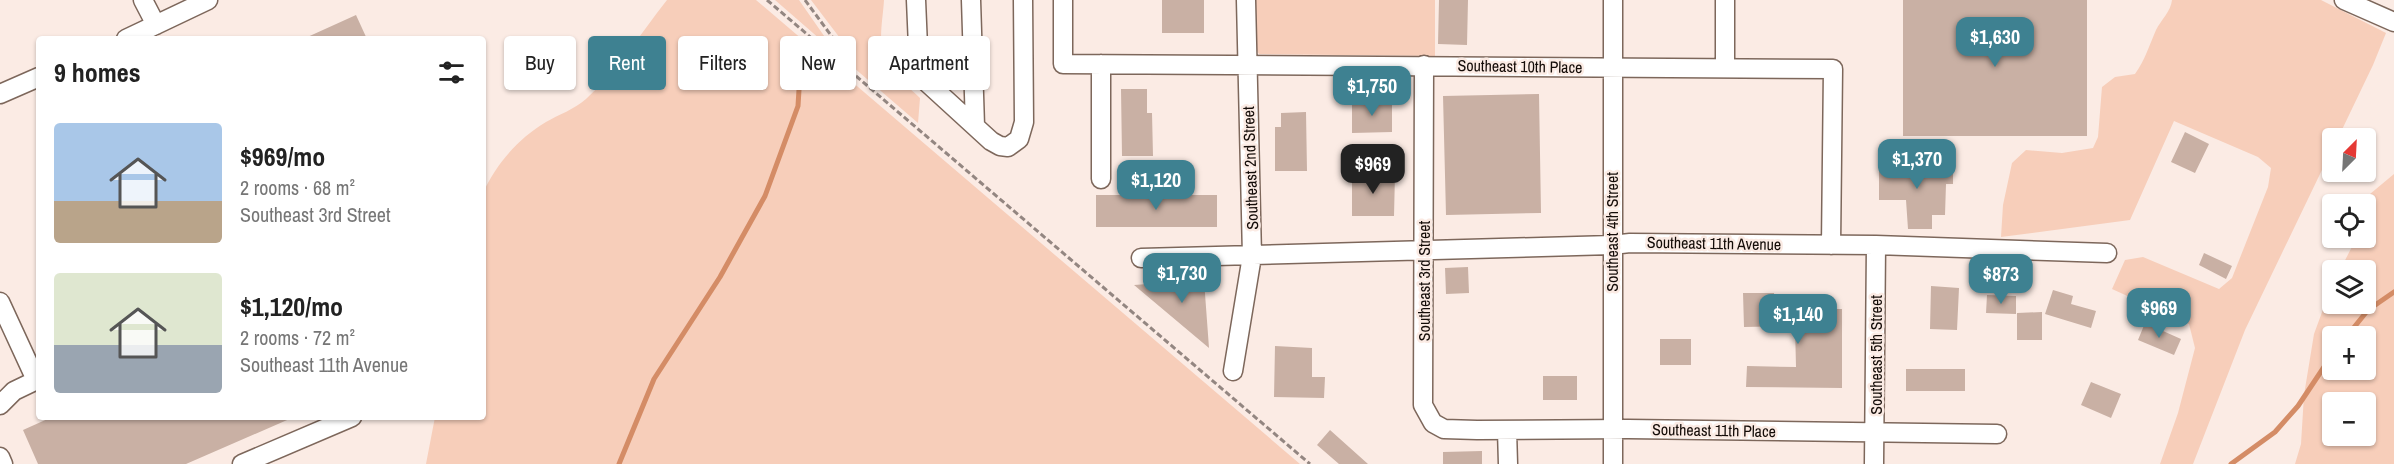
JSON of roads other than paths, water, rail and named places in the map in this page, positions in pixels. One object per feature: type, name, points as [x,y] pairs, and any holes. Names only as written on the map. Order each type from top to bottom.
[{"type":"street","points":[[143,0],[156,25]]},
{"type":"street","points":[[132,36],[208,0]]},
{"type":"street","points":[[916,0],[921,77],[975,126],[1000,146],[1008,147],[1019,139],[1024,122],[1023,0]]},
{"type":"street","points":[[971,0],[975,126]]},
{"type":"street","name":"Southeast 10th Place","points":[[1064,0],[1063,64],[1833,69],[1831,245]]},
{"type":"street","name":"Southeast 2nd Street","points":[[1233,370],[1252,255],[1245,0]]},
{"type":"street","name":"Southeast 4th Street","points":[[1613,0],[1613,464]]},
{"type":"street","points":[[1725,0],[1725,68]]},
{"type":"street","points":[[2344,0],[2394,22]]},
{"type":"street","points":[[1101,64],[1101,179]]},
{"type":"street","name":"Southeast 3rd Street","points":[[1424,65],[1423,405],[1433,423]]},
{"type":"street","points":[[0,94],[36,78]]},
{"type":"street","name":"Southeast 11th Avenue","points":[[1141,258],[1630,243],[1876,245],[2107,253]]},
{"type":"street","name":"Southeast 5th Street","points":[[1874,464],[1876,245]]},
{"type":"street","points":[[0,302],[36,376]]},
{"type":"street","points":[[0,405],[14,392],[36,381]]},
{"type":"street","points":[[242,464],[345,420]]},
{"type":"street","name":"Southeast 11th Place","points":[[1433,423],[1444,429],[1997,434]]},
{"type":"street","points":[[1506,430],[1508,464]]},
{"type":"street","points":[[0,457],[3,464]]},
{"type":"waterway","points":[[619,464],[654,379],[720,277],[765,196],[798,106],[799,90]]},
{"type":"waterway","points":[[2355,326],[2368,310],[2394,292]]},
{"type":"waterway","points":[[2231,464],[2275,432],[2298,406],[2322,370]]}]
